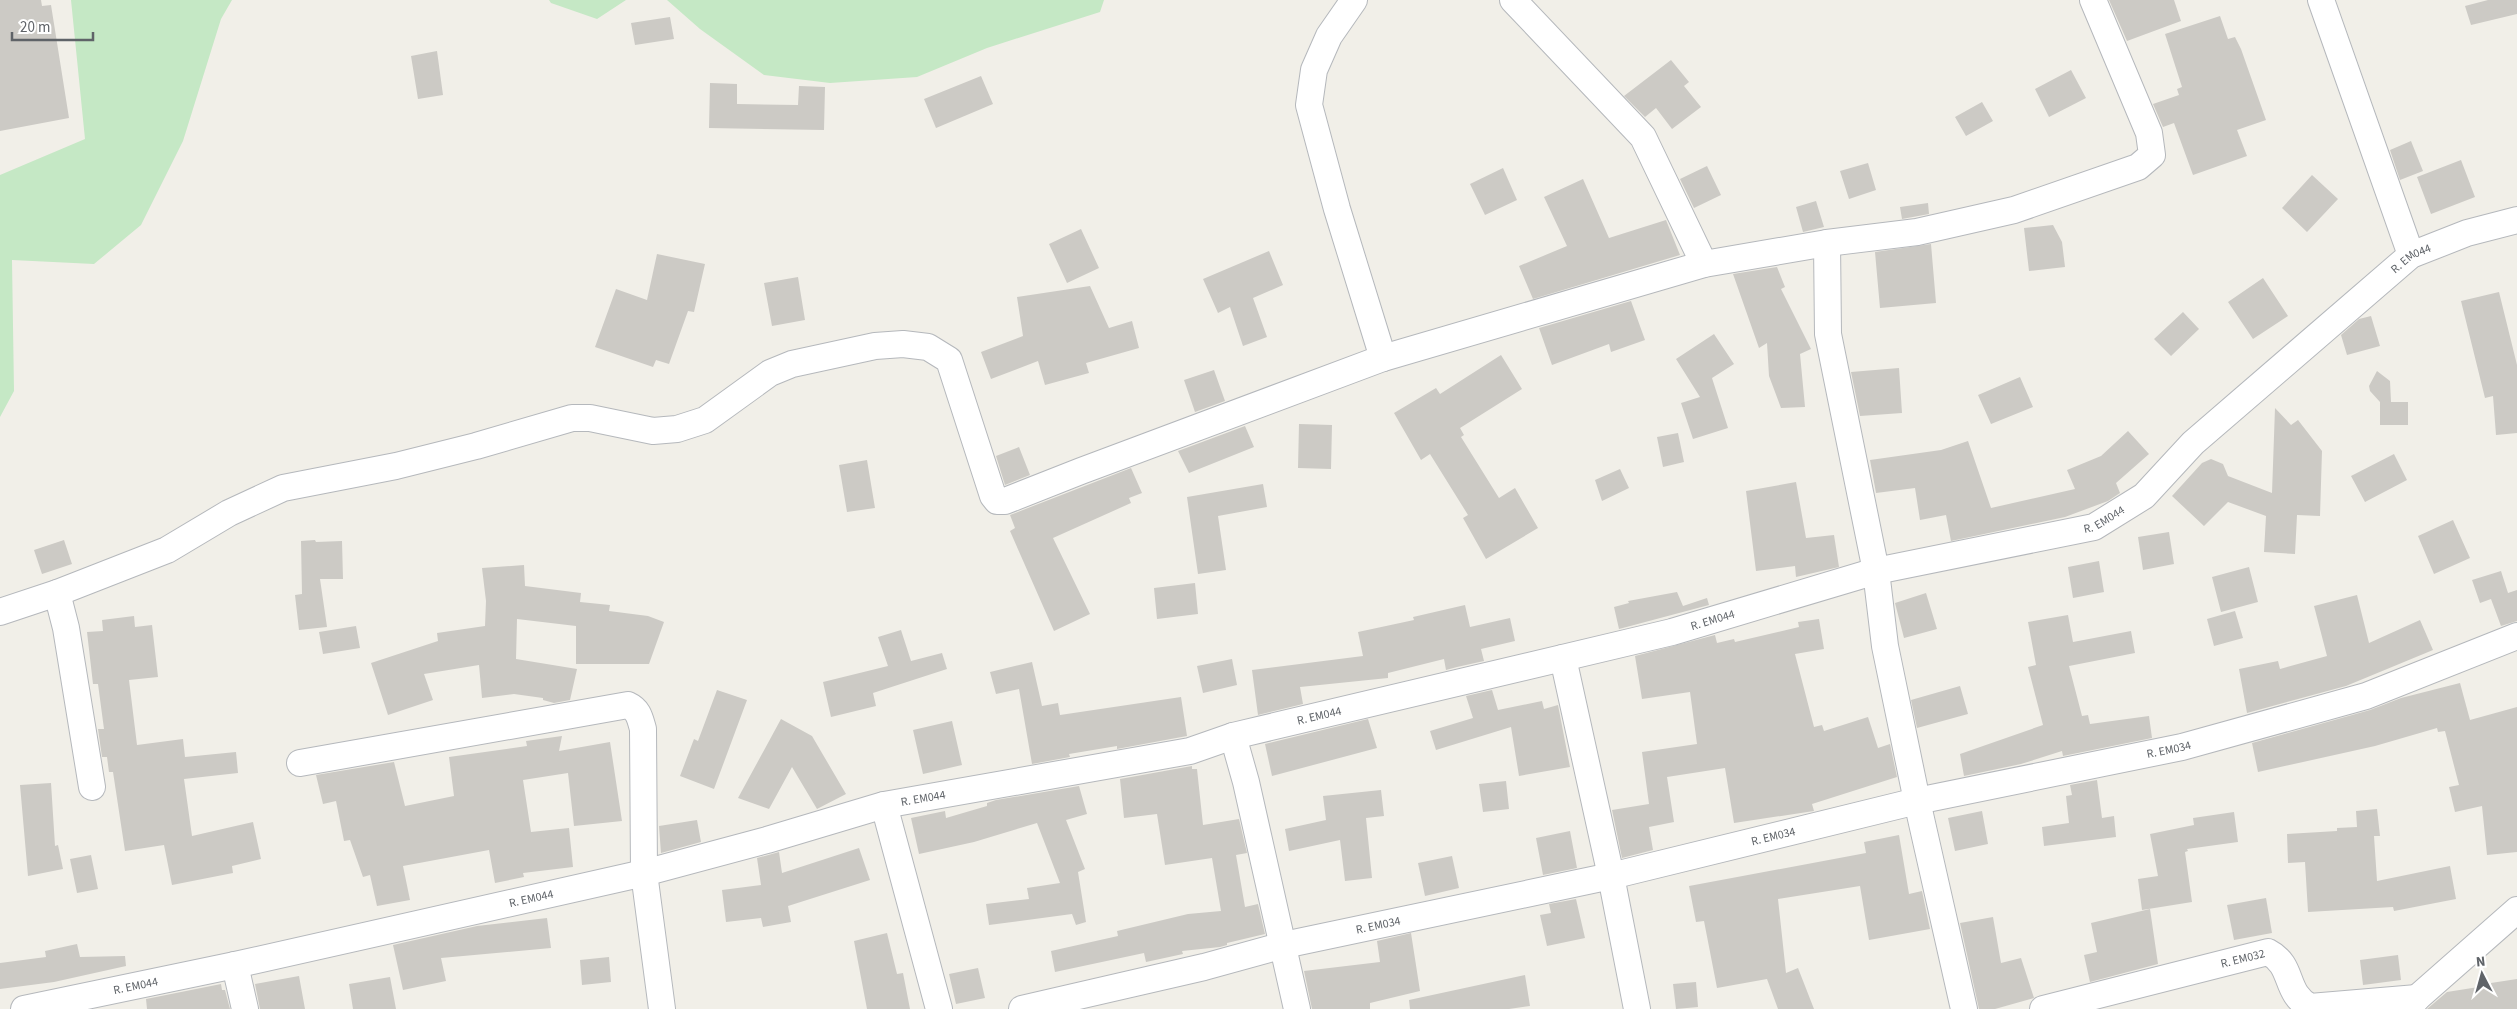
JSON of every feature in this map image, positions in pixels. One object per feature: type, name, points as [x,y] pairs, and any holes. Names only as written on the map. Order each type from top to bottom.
[{"type":"street","points":[[1354,0],[1329,36],[1314,70],[1309,105],[1336,209],[1384,358]]},
{"type":"street","points":[[1512,0],[1643,137],[1704,264]]},
{"type":"street","points":[[0,612],[167,550],[229,513],[283,488],[404,464],[572,418],[590,418],[653,431],[678,428],[705,420],[770,373],[792,364],[875,346],[903,344],[928,347],[949,360],[993,496],[997,501],[1005,501],[1384,358],[1704,264],[1827,243],[1917,232],[2014,210],[2138,167],[2152,156],[2149,133],[2094,0]]},
{"type":"street","points":[[2321,0],[2411,255]]},
{"type":"street","name":"R. EM044","points":[[24,1009],[235,965],[644,873],[767,840],[884,805],[1190,751],[1232,736],[1672,632],[1876,571],[2094,527],[2144,496],[2193,444],[2411,255],[2467,233],[2517,220]]},
{"type":"street","points":[[1827,243],[1828,334],[1876,571],[1885,646],[1917,801],[1964,1009]]},
{"type":"street","points":[[58,592],[66,628],[92,787]]},
{"type":"street","name":"R. EM034","points":[[1022,1009],[1204,967],[1284,945],[1611,876],[1917,801],[2182,747],[2366,696],[2517,636]]},
{"type":"street","points":[[1563,658],[1611,876],[1637,1009]]},
{"type":"street","points":[[300,763],[628,705],[637,713],[643,730],[644,873],[662,1009]]},
{"type":"street","points":[[1232,736],[1246,782],[1297,1009]]},
{"type":"street","points":[[884,805],[939,1009]]},
{"type":"street","points":[[2413,1004],[2517,910]]},
{"type":"street","name":"R. EM032","points":[[2043,1009],[2268,952],[2281,958],[2298,1000],[2310,1007],[2413,1004]]},
{"type":"street","points":[[235,965],[245,1009]]},
{"type":"green space","points":[[71,0],[232,0],[221,19],[183,141],[141,225],[94,264],[12,260],[14,391],[0,417],[0,175],[85,139]]},
{"type":"green space","points":[[549,0],[626,0],[597,19],[551,3]]},
{"type":"green space","points":[[667,0],[1104,0],[1100,12],[987,48],[917,77],[830,83],[764,75],[700,29]]},
{"type":"building","points":[[0,0],[41,0],[42,6],[51,5],[69,118],[0,131]]},
{"type":"building","points":[[2109,0],[2174,0],[2181,21],[2127,41]]},
{"type":"building","points":[[2488,0],[2517,0],[2517,14],[2471,25],[2465,6]]},
{"type":"building","points":[[2220,16],[2228,39],[2235,37],[2241,49],[2266,120],[2237,130],[2247,156],[2193,175],[2174,123],[2163,127],[2153,104],[2179,95],[2177,89],[2182,87],[2165,34]]},
{"type":"building","points":[[670,17],[674,39],[635,45],[631,23]]},
{"type":"building","points":[[437,51],[443,95],[418,99],[411,56]]},
{"type":"building","points":[[1671,60],[1689,82],[1684,86],[1701,107],[1672,129],[1656,108],[1645,117],[1624,96]]},
{"type":"building","points":[[2071,70],[2086,98],[2049,117],[2035,89]]},
{"type":"building","points":[[981,76],[993,104],[936,128],[924,99]]},
{"type":"building","points":[[710,83],[737,84],[737,104],[798,105],[799,86],[825,87],[824,130],[709,128]]},
{"type":"building","points":[[1982,102],[1993,121],[1966,136],[1955,117]]},
{"type":"building","points":[[2411,141],[2423,171],[2400,180],[2390,150]]},
{"type":"building","points":[[2461,160],[2475,197],[2431,214],[2417,177]]},
{"type":"building","points":[[1868,163],[1876,190],[1849,199],[1840,171]]},
{"type":"building","points":[[1707,166],[1721,195],[1694,208],[1680,179]]},
{"type":"building","points":[[1503,168],[1517,200],[1485,215],[1470,184]]},
{"type":"building","points":[[2312,175],[2338,199],[2307,232],[2282,208]]},
{"type":"building","points":[[1583,179],[1609,238],[1666,220],[1680,255],[1533,299],[1519,266],[1567,246],[1544,197]]},
{"type":"building","points":[[1816,201],[1824,227],[1803,232],[1796,207]]},
{"type":"building","points":[[1928,203],[1929,214],[1902,219],[1900,207]]},
{"type":"building","points":[[2053,225],[2062,242],[2065,267],[2029,271],[2024,228]]},
{"type":"building","points":[[1081,229],[1099,268],[1067,283],[1049,244]]},
{"type":"building","points":[[1931,244],[1936,303],[1880,308],[1875,252]]},
{"type":"building","points":[[1269,251],[1283,285],[1253,298],[1267,337],[1243,346],[1230,307],[1218,313],[1203,279]]},
{"type":"building","points":[[657,254],[705,264],[694,312],[688,311],[669,364],[656,360],[653,367],[595,347],[616,289],[647,300]]},
{"type":"building","points":[[1777,267],[1785,287],[1781,289],[1811,349],[1800,354],[1805,407],[1781,408],[1769,376],[1767,343],[1759,348],[1733,274]]},
{"type":"building","points":[[798,277],[805,320],[772,326],[764,283]]},
{"type":"building","points":[[2263,278],[2288,316],[2253,339],[2228,302]]},
{"type":"building","points":[[1090,286],[1109,328],[1132,321],[1139,348],[1086,363],[1089,373],[1045,385],[1038,361],[991,379],[981,352],[1023,336],[1017,297]]},
{"type":"building","points":[[2499,292],[2517,365],[2517,433],[2496,435],[2493,396],[2485,398],[2461,301]]},
{"type":"building","points":[[1631,301],[1645,340],[1611,352],[1609,344],[1552,365],[1539,328]]},
{"type":"building","points":[[2183,312],[2199,329],[2171,356],[2154,339]]},
{"type":"building","points":[[2371,316],[2380,346],[2347,355],[2341,335],[2359,319]]},
{"type":"building","points":[[1714,334],[1734,364],[1712,378],[1728,428],[1693,439],[1681,403],[1700,397],[1676,359]]},
{"type":"building","points":[[1501,355],[1522,389],[1460,428],[1464,435],[1461,437],[1499,498],[1515,488],[1538,528],[1486,559],[1463,518],[1468,515],[1430,454],[1421,460],[1394,413],[1436,388],[1440,394]]},
{"type":"building","points":[[1899,368],[1902,413],[1860,416],[1851,372]]},
{"type":"building","points":[[1214,370],[1225,401],[1195,412],[1184,380]]},
{"type":"building","points":[[2377,371],[2390,381],[2391,402],[2408,402],[2408,425],[2380,425],[2380,402],[2370,391],[2369,386]]},
{"type":"building","points":[[2020,377],[2033,407],[1991,424],[1978,395]]},
{"type":"building","points":[[2275,408],[2291,425],[2298,420],[2322,451],[2320,516],[2297,515],[2295,554],[2264,552],[2266,516],[2228,502],[2204,526],[2172,496],[2202,463],[2211,459],[2223,464],[2228,476],[2272,493]]},
{"type":"building","points":[[1299,424],[1332,425],[1331,469],[1298,468]]},
{"type":"building","points":[[1245,426],[1254,447],[1189,473],[1178,451]]},
{"type":"building","points":[[2128,431],[2149,454],[2116,483],[2120,493],[2108,501],[2065,517],[1951,541],[1946,515],[1920,520],[1915,488],[1876,493],[1870,460],[1941,450],[1968,441],[1991,508],[2075,489],[2067,470],[2101,456]]},
{"type":"building","points":[[1678,433],[1684,462],[1663,467],[1657,437]]},
{"type":"building","points":[[1019,447],[1030,475],[1005,485],[996,456]]},
{"type":"building","points":[[2394,454],[2407,480],[2365,502],[2351,476]]},
{"type":"building","points":[[867,460],[875,508],[847,512],[839,465]]},
{"type":"building","points":[[1131,468],[1142,493],[1129,498],[1131,503],[1053,538],[1090,614],[1054,631],[1010,531],[1015,528],[1010,515]]},
{"type":"building","points":[[1620,469],[1629,488],[1602,501],[1595,480]]},
{"type":"building","points":[[1796,482],[1806,538],[1834,535],[1839,567],[1796,577],[1795,566],[1756,571],[1746,491]]},
{"type":"building","points":[[1263,484],[1267,507],[1218,516],[1226,570],[1198,574],[1187,497]]},
{"type":"building","points":[[2453,520],[2470,558],[2434,574],[2418,536]]},
{"type":"building","points":[[2169,532],[2174,564],[2143,570],[2138,537]]},
{"type":"building","points":[[64,540],[72,564],[42,574],[34,550]]},
{"type":"building","points":[[315,540],[316,542],[342,541],[343,579],[320,579],[327,627],[299,630],[295,595],[302,594],[301,541]]},
{"type":"building","points":[[2099,561],[2104,592],[2073,598],[2068,567]]},
{"type":"building","points":[[524,565],[525,586],[581,593],[580,602],[610,605],[609,611],[648,616],[664,622],[649,664],[576,664],[576,626],[517,619],[516,659],[577,669],[570,700],[554,703],[543,700],[543,698],[514,694],[482,698],[479,665],[424,674],[433,700],[388,715],[371,663],[438,641],[437,633],[485,626],[486,601],[482,568]]},
{"type":"building","points":[[2249,567],[2258,602],[2221,612],[2212,577]]},
{"type":"building","points":[[2501,571],[2508,593],[2517,590],[2517,621],[2501,626],[2491,599],[2480,603],[2472,580]]},
{"type":"building","points":[[1195,583],[1198,614],[1157,619],[1154,588]]},
{"type":"building","points":[[1677,592],[1683,606],[1707,598],[1709,605],[1619,629],[1614,607],[1629,603],[1628,601]]},
{"type":"building","points":[[1926,593],[1937,629],[1904,638],[1895,603]]},
{"type":"building","points":[[2357,595],[2369,643],[2420,620],[2433,650],[2346,686],[2247,713],[2239,669],[2278,661],[2280,669],[2327,656],[2314,606]]},
{"type":"building","points":[[1465,605],[1470,627],[1510,618],[1515,641],[1481,649],[1484,661],[1446,670],[1444,659],[1388,673],[1388,678],[1300,687],[1303,704],[1258,715],[1252,670],[1363,656],[1358,632],[1414,620],[1413,617]]},
{"type":"building","points":[[2235,611],[2243,638],[2214,646],[2207,619]]},
{"type":"building","points":[[2068,615],[2073,642],[2131,631],[2135,653],[2069,666],[2082,716],[2088,715],[2090,724],[2149,716],[2152,738],[2063,756],[2062,751],[2021,764],[1964,776],[1960,754],[2043,725],[2028,667],[2036,665],[2028,622]]},
{"type":"building","points":[[134,616],[135,627],[152,625],[158,677],[129,680],[137,745],[183,739],[185,757],[236,752],[238,773],[184,779],[192,836],[253,822],[261,859],[232,866],[233,873],[172,885],[164,845],[125,851],[113,772],[109,772],[107,757],[102,757],[98,729],[104,729],[98,684],[93,684],[87,632],[103,631],[102,620]]},
{"type":"building","points":[[1819,619],[1824,649],[1795,654],[1814,727],[1822,725],[1824,731],[1868,717],[1878,748],[1890,744],[1897,777],[1812,804],[1814,811],[1734,823],[1725,768],[1667,777],[1674,822],[1649,827],[1653,850],[1622,858],[1612,810],[1649,804],[1642,752],[1697,744],[1690,692],[1642,699],[1635,656],[1715,635],[1717,643],[1734,639],[1735,642],[1799,627],[1798,622]]},
{"type":"building","points":[[356,626],[360,648],[323,654],[319,632]]},
{"type":"building","points":[[901,630],[911,661],[942,653],[947,669],[873,693],[876,706],[831,717],[823,682],[888,666],[878,637]]},
{"type":"building","points":[[1232,659],[1237,685],[1203,693],[1197,666]]},
{"type":"building","points":[[1032,662],[1042,706],[1058,703],[1060,715],[1181,697],[1187,736],[1117,749],[1117,746],[1069,754],[1070,757],[1032,764],[1019,689],[996,694],[990,672]]},
{"type":"building","points":[[2460,683],[2470,720],[2517,707],[2517,852],[2487,855],[2482,806],[2455,812],[2449,787],[2459,785],[2445,731],[2438,732],[2437,728],[2375,746],[2258,772],[2252,743],[2370,710],[2401,698]]},
{"type":"building","points":[[1960,686],[1968,714],[1917,728],[1911,700]]},
{"type":"building","points":[[717,690],[747,700],[714,789],[680,776],[694,739],[698,741]]},
{"type":"building","points":[[1492,690],[1498,710],[1542,701],[1544,709],[1558,705],[1570,767],[1519,776],[1511,727],[1436,750],[1430,731],[1473,718],[1466,696]]},
{"type":"building","points":[[781,719],[812,736],[846,794],[817,809],[792,767],[769,809],[738,798]]},
{"type":"building","points":[[1368,719],[1377,748],[1272,776],[1265,744]]},
{"type":"building","points":[[952,721],[962,765],[923,774],[913,730]]},
{"type":"building","points":[[562,736],[559,751],[610,742],[622,821],[574,826],[568,773],[523,780],[531,832],[569,828],[573,867],[523,873],[524,877],[495,883],[489,850],[403,866],[410,900],[377,906],[370,875],[363,877],[350,840],[344,841],[336,801],[323,804],[316,775],[394,762],[405,806],[454,796],[449,757],[527,746],[526,741]]},
{"type":"building","points":[[1192,766],[1192,769],[1197,769],[1203,825],[1239,819],[1247,853],[1236,855],[1245,907],[1258,904],[1265,934],[1227,943],[1227,945],[1220,947],[1182,951],[1183,954],[1146,962],[1144,953],[1055,972],[1051,951],[1118,936],[1117,931],[1188,914],[1221,911],[1212,858],[1165,865],[1157,814],[1124,818],[1120,779]]},
{"type":"building","points":[[2097,780],[2102,818],[2114,816],[2116,837],[2044,846],[2042,827],[2069,823],[2066,796],[2072,795],[2070,785]]},
{"type":"building","points":[[1506,781],[1509,809],[1483,812],[1479,784]]},
{"type":"building","points":[[51,783],[55,846],[58,845],[63,869],[28,876],[20,785]]},
{"type":"building","points":[[1079,786],[1087,814],[1066,820],[1085,869],[1078,872],[1086,922],[1076,925],[1072,914],[989,925],[986,904],[1029,899],[1027,888],[1060,883],[1037,823],[974,842],[919,854],[911,818],[945,811],[946,818],[987,806],[987,803],[996,800]]},
{"type":"building","points":[[1381,790],[1384,816],[1366,818],[1372,878],[1345,881],[1340,840],[1289,851],[1285,829],[1326,820],[1323,796]]},
{"type":"building","points":[[2377,809],[2380,836],[2374,836],[2377,881],[2450,866],[2456,899],[2394,911],[2393,907],[2308,912],[2305,862],[2288,863],[2287,834],[2337,831],[2337,828],[2357,827],[2356,811]]},
{"type":"building","points":[[1982,811],[1988,844],[1955,851],[1948,818]]},
{"type":"building","points":[[2234,812],[2238,842],[2187,849],[2188,851],[2185,852],[2192,902],[2142,910],[2138,879],[2158,876],[2150,834],[2194,825],[2193,818]]},
{"type":"building","points":[[697,820],[701,842],[661,853],[659,826]]},
{"type":"building","points":[[1570,831],[1577,868],[1543,875],[1536,838]]},
{"type":"building","points":[[1899,835],[1909,894],[1922,891],[1930,929],[1869,940],[1860,886],[1778,899],[1786,973],[1798,968],[1814,1009],[1778,1009],[1767,979],[1717,988],[1704,921],[1696,922],[1689,886],[1866,853],[1864,842]]},
{"type":"building","points":[[859,848],[870,880],[788,906],[791,922],[763,927],[761,918],[726,922],[722,890],[761,885],[757,858],[779,852],[782,873]]},
{"type":"building","points":[[91,855],[98,889],[77,893],[70,859]]},
{"type":"building","points":[[1452,856],[1459,888],[1425,896],[1418,863]]},
{"type":"building","points":[[2266,898],[2272,933],[2234,940],[2227,905]]},
{"type":"building","points":[[1576,899],[1585,938],[1547,946],[1540,915],[1551,913],[1549,904]]},
{"type":"building","points":[[2150,909],[2158,964],[2090,982],[2084,955],[2097,952],[2091,923]]},
{"type":"building","points":[[1993,917],[2001,963],[2021,958],[2034,998],[1995,1009],[1979,1009],[1960,923]]},
{"type":"building","points":[[547,918],[551,948],[441,958],[446,981],[403,990],[393,945],[477,926]]},
{"type":"building","points":[[887,933],[897,974],[903,973],[910,1009],[867,1009],[854,941]]},
{"type":"building","points":[[1411,933],[1420,991],[1370,1003],[1370,1009],[1312,1009],[1304,971],[1380,962],[1377,941]]},
{"type":"building","points":[[77,944],[80,957],[125,956],[126,966],[54,982],[0,989],[0,963],[46,957],[45,951]]},
{"type":"building","points":[[2398,955],[2401,980],[2363,985],[2360,960]]},
{"type":"building","points":[[609,957],[611,982],[582,985],[580,960]]},
{"type":"building","points":[[978,968],[985,998],[956,1004],[949,974]]},
{"type":"building","points":[[1525,975],[1530,1006],[1509,1009],[1410,1009],[1409,1000]]},
{"type":"building","points":[[299,976],[305,1009],[260,1009],[255,984]]},
{"type":"building","points":[[390,977],[396,1009],[353,1009],[349,984]]},
{"type":"building","points":[[2517,979],[2517,1009],[2427,1009],[2447,992]]},
{"type":"building","points":[[1696,982],[1698,1007],[1676,1009],[1673,984]]},
{"type":"building","points":[[221,984],[222,990],[225,990],[230,1009],[147,1009],[146,999]]}]
